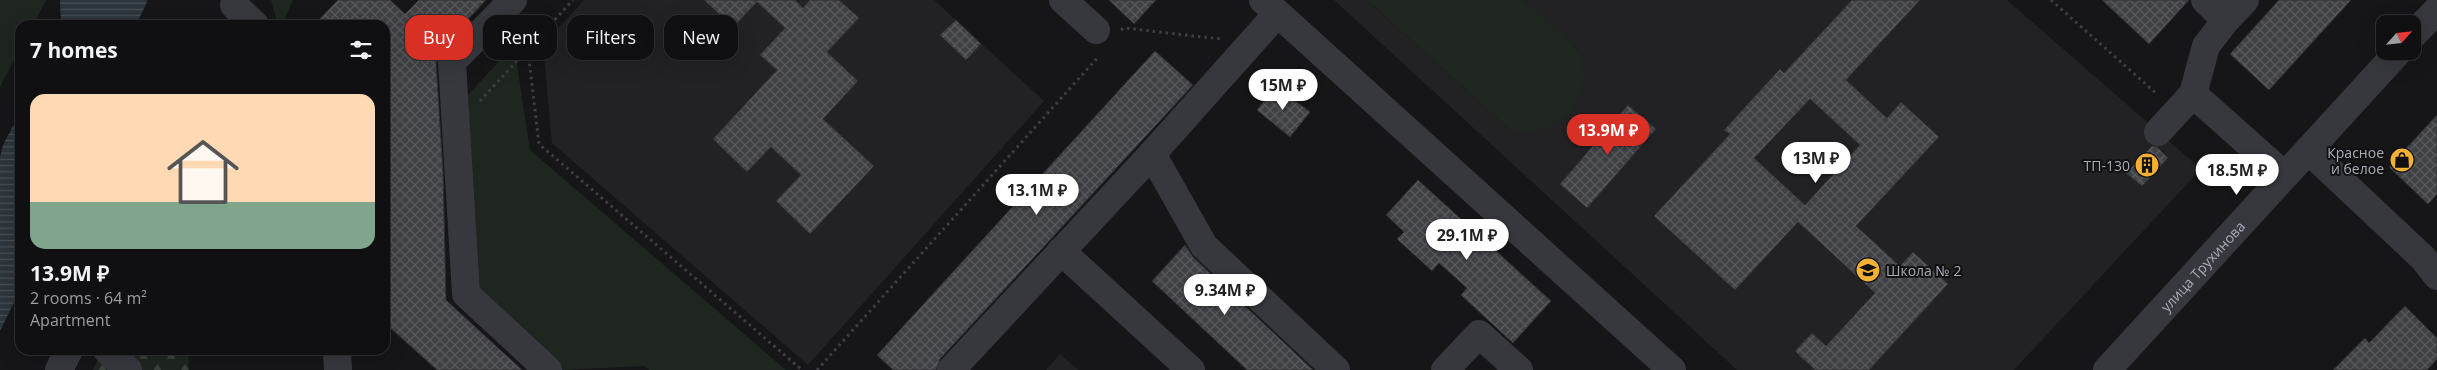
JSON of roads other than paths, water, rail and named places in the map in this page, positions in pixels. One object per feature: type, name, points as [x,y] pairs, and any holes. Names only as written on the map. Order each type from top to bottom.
[{"type":"street","points":[[1063,0],[1105,38]]},
{"type":"street","points":[[2205,0],[2226,20]]},
{"type":"street","points":[[2158,132],[2185,103],[2206,46],[2226,20],[2245,0]]},
{"type":"street","points":[[952,370],[1152,154],[1252,42],[1270,7],[1672,370]]},
{"type":"street","points":[[518,9],[452,62],[458,126],[466,294],[548,370]]},
{"type":"street","points":[[232,10],[247,20]]},
{"type":"street","points":[[2421,27],[2437,10]]},
{"type":"street","name":"улица Трухинова","points":[[2107,370],[2391,60]]},
{"type":"street","points":[[2185,103],[2284,175]]},
{"type":"street","points":[[2308,150],[2432,259]]},
{"type":"street","points":[[1152,154],[1204,246],[1336,370]]},
{"type":"street","points":[[1061,251],[1191,370]]},
{"type":"street","points":[[1445,370],[1479,334],[1519,370]]},
{"type":"street","points":[[59,370],[66,355]]},
{"type":"street","points":[[112,355],[128,370]]},
{"type":"street","points":[[337,355],[338,370]]},
{"type":"place","name":"Красное и белое","points":[[2402,160]]},
{"type":"place","name":"ТП-130","points":[[2147,165]]},
{"type":"place","name":"Школа № 2","points":[[1868,270]]}]
